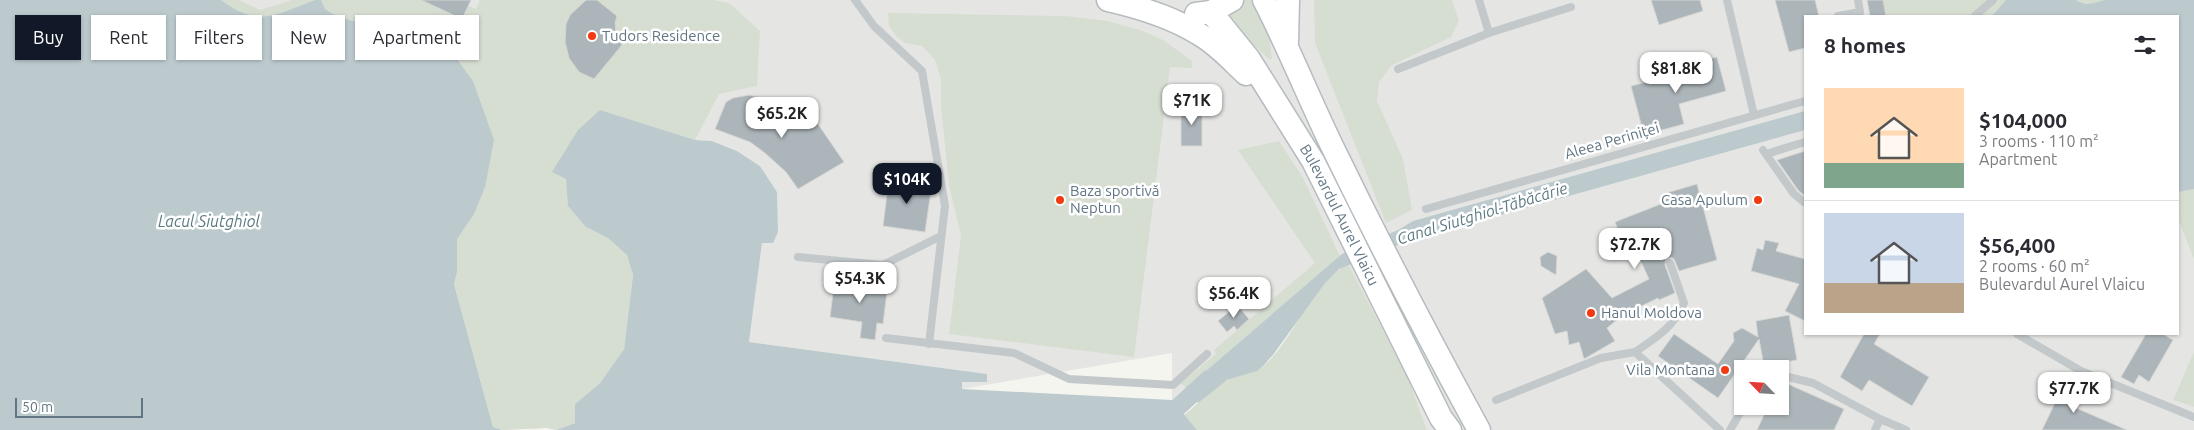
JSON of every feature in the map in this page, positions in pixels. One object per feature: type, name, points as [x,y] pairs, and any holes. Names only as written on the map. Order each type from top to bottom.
[{"type":"main road","points":[[1108,0],[1159,15],[1198,33],[1215,45],[1278,103]]},
{"type":"main road","points":[[1159,0],[1172,9],[1184,14],[1211,12],[1232,0]]},
{"type":"main road","name":"Bulevardul Aurel Vlaicu","points":[[1264,0],[1363,209],[1404,291],[1479,430]]},
{"type":"main road","points":[[1287,46],[1288,0]]},
{"type":"main road","name":"Bulevardul Aurel Vlaicu","points":[[1211,12],[1249,59],[1313,161],[1445,426]]},
{"type":"lane","points":[[855,0],[874,26],[922,71],[945,206],[929,344]]},
{"type":"lane","points":[[1478,0],[1489,33]]},
{"type":"lane","points":[[1727,0],[1754,115]]},
{"type":"lane","points":[[1844,15],[1860,12],[1858,0]]},
{"type":"lane","points":[[1976,15],[1993,0]]},
{"type":"lane","points":[[1398,69],[1489,33],[1571,7]]},
{"type":"lane","name":"Aleea Periniței","points":[[1426,209],[1804,101]]},
{"type":"lane","points":[[1804,142],[1765,152],[1794,194],[1804,202]]},
{"type":"lane","points":[[798,257],[883,265],[941,236]]},
{"type":"lane","points":[[1496,400],[1601,358],[1634,352],[1665,332],[1679,314],[1684,303],[1670,263]]},
{"type":"lane","points":[[2019,335],[2081,371],[2194,417]]},
{"type":"lane","points":[[886,338],[1014,353],[1069,379],[1173,385],[1207,354]]},
{"type":"lane","points":[[1634,352],[1720,430]]},
{"type":"lane","points":[[1789,377],[1813,383],[1880,419],[1906,430]]},
{"type":"lane","points":[[1730,430],[1739,415]]},
{"type":"lane","points":[[1876,430],[1880,419]]},
{"type":"shaded area","points":[[221,0],[315,0],[269,16]]},
{"type":"shaded area","points":[[221,0],[239,0],[260,10],[292,0],[315,0],[267,16],[246,14]]},
{"type":"shaded area","points":[[321,0],[1883,0],[1886,15],[1804,15],[1804,335],[2179,335],[2179,223],[2194,260],[2194,351],[2173,400],[2194,407],[2194,430],[1427,430],[1409,380],[1342,254],[1172,400],[1172,353],[962,389],[962,382],[987,374],[749,342],[762,243],[777,192],[760,166],[737,151],[712,141],[695,140],[556,430],[547,428],[502,430],[454,284],[345,51],[345,15],[328,15]]},
{"type":"shaded area","points":[[321,0],[431,0],[430,4],[453,15],[355,15],[355,22],[345,19],[345,15],[334,15],[325,9]]},
{"type":"shaded area","points":[[480,0],[713,0],[729,3],[760,31],[757,86],[719,94],[695,140],[600,110],[553,172],[566,179],[568,206],[586,227],[608,238],[627,255],[633,275],[624,349],[600,383],[575,404],[575,423],[556,430],[547,428],[502,430],[493,427],[454,284],[457,272],[457,239],[474,214],[473,81],[458,60],[479,60],[479,15],[464,15],[468,6],[476,9]]},
{"type":"shaded area","points":[[1241,0],[1256,0],[1269,35],[1272,58],[1270,60],[1223,17]]},
{"type":"shaded area","points":[[1314,0],[1452,0],[1459,21],[1451,37],[1392,65],[1379,82],[1377,101],[1403,159],[1412,210],[1386,223],[1315,43]]},
{"type":"shaded area","points":[[1883,0],[2194,0],[2194,260],[2179,223],[2179,15],[1886,15]]},
{"type":"shaded area","name":"Baza sportivă Neptun","points":[[888,13],[1066,16],[1107,21],[1140,30],[1163,40],[1192,61],[1192,68],[1170,67],[1134,357],[949,334],[961,236],[949,185],[941,105],[941,79],[935,60],[922,46],[905,43],[897,37],[889,26]]},
{"type":"shaded area","points":[[1279,141],[1303,178],[1340,256],[1186,388],[1181,383],[1216,354],[1214,350],[1315,263],[1238,150]]},
{"type":"shaded area","points":[[1348,264],[1409,380],[1427,430],[1197,430],[1184,415],[1220,384],[1254,372],[1274,356],[1312,298],[1334,273]]},
{"type":"shaded area","points":[[2194,351],[2194,407],[2173,400]]},
{"type":"water","name":"Lacul Siutghiol","points":[[0,0],[221,0],[235,9],[252,15],[176,15],[176,60],[262,60],[262,16],[272,15],[272,60],[345,60],[345,19],[355,22],[355,60],[458,60],[473,81],[494,140],[485,187],[474,214],[457,239],[457,272],[454,284],[493,427],[502,430],[0,430]]},
{"type":"water","name":"Lacul Siutghiol","points":[[315,0],[321,0],[325,9],[334,15],[272,15]]},
{"type":"water","points":[[2006,0],[2076,0],[2086,4],[2105,0],[2194,0],[2194,189],[2179,192],[2179,15],[1993,15]]},
{"type":"water","points":[[600,110],[695,140],[712,141],[737,151],[760,166],[777,192],[778,232],[773,243],[762,243],[749,342],[987,374],[987,382],[962,382],[962,389],[1172,400],[1197,430],[556,430],[575,423],[575,404],[600,383],[624,349],[633,275],[627,255],[608,238],[586,227],[568,206],[566,179],[552,172],[578,130]]},
{"type":"water","points":[[1804,111],[1804,130],[1447,230],[1398,245],[1339,269],[1325,283],[1273,355],[1257,371],[1227,380],[1198,403],[1186,388],[1342,254],[1398,230],[1413,221]]},
{"type":"building","points":[[421,0],[471,0],[464,15],[453,15]]},
{"type":"building","name":"Tudors Residence","points":[[586,0],[597,0],[617,16],[615,23],[616,32],[622,45],[594,79],[579,72],[569,58],[565,42],[566,24],[570,15]]},
{"type":"building","points":[[1651,0],[1700,0],[1703,11],[1659,25]]},
{"type":"building","points":[[1775,0],[1815,0],[1819,15],[1804,15],[1804,48],[1789,52]]},
{"type":"building","points":[[1867,0],[1883,0],[1886,15],[1870,15]]},
{"type":"building","points":[[1717,57],[1726,91],[1679,104],[1684,124],[1644,135],[1631,86],[1671,76],[1670,69]]},
{"type":"building","points":[[749,95],[762,98],[756,108],[788,128],[801,112],[809,111],[844,162],[798,189],[786,172],[750,142],[715,129],[726,102],[733,98]]},
{"type":"building","points":[[1181,105],[1202,105],[1202,146],[1181,146]]},
{"type":"building","points":[[1804,151],[1804,195],[1798,190],[1777,160]]},
{"type":"building","points":[[889,178],[932,184],[925,232],[883,226]]},
{"type":"building","points":[[1697,184],[1717,260],[1679,271],[1674,259],[1671,257],[1666,259],[1665,265],[1675,293],[1659,300],[1658,298],[1623,315],[1607,328],[1615,341],[1584,359],[1579,342],[1569,345],[1567,331],[1555,334],[1542,298],[1586,269],[1612,298],[1649,279],[1631,240],[1623,243],[1615,222],[1666,202],[1663,194]]},
{"type":"building","points":[[1765,240],[1779,243],[1776,251],[1804,259],[1804,320],[1785,311],[1799,284],[1751,271],[1757,248],[1763,250]]},
{"type":"building","points":[[1548,252],[1557,256],[1556,275],[1541,266],[1540,257]]},
{"type":"building","points":[[835,277],[888,284],[883,324],[877,323],[875,340],[860,338],[862,322],[830,317]]},
{"type":"building","points":[[1237,305],[1249,319],[1237,330],[1234,326],[1227,332],[1218,321]]},
{"type":"building","points":[[1789,315],[1797,360],[1763,360],[1759,339],[1744,360],[1734,360],[1734,375],[1718,398],[1658,356],[1674,334],[1718,364],[1734,341],[1733,333],[1742,328],[1758,337],[1756,321]]},
{"type":"building","points":[[1863,335],[1879,335],[1874,344],[1929,377],[1912,406],[1869,380],[1862,391],[1840,377]]},
{"type":"building","points":[[2145,335],[2165,335],[2173,340],[2149,382],[2139,375],[2134,384],[2121,377]]},
{"type":"building","points":[[2065,382],[2084,392],[2076,408],[2127,430],[2042,430]]},
{"type":"building","points":[[1789,385],[1844,409],[1834,430],[1757,430],[1764,415],[1789,415]]},
{"type":"waterway","name":"Canal Siutghiol-Tăbăcărie","points":[[1178,407],[1209,379]]},
{"type":"place","name":"Tudors Residence","points":[[592,36]]},
{"type":"place","name":"Baza sportivă Neptun","points":[[1060,200]]},
{"type":"place","name":"Casa Apulum","points":[[1758,200]]},
{"type":"place","name":"Hanul Moldova","points":[[1591,313]]},
{"type":"place","name":"Vila Montana","points":[[1725,370]]}]
